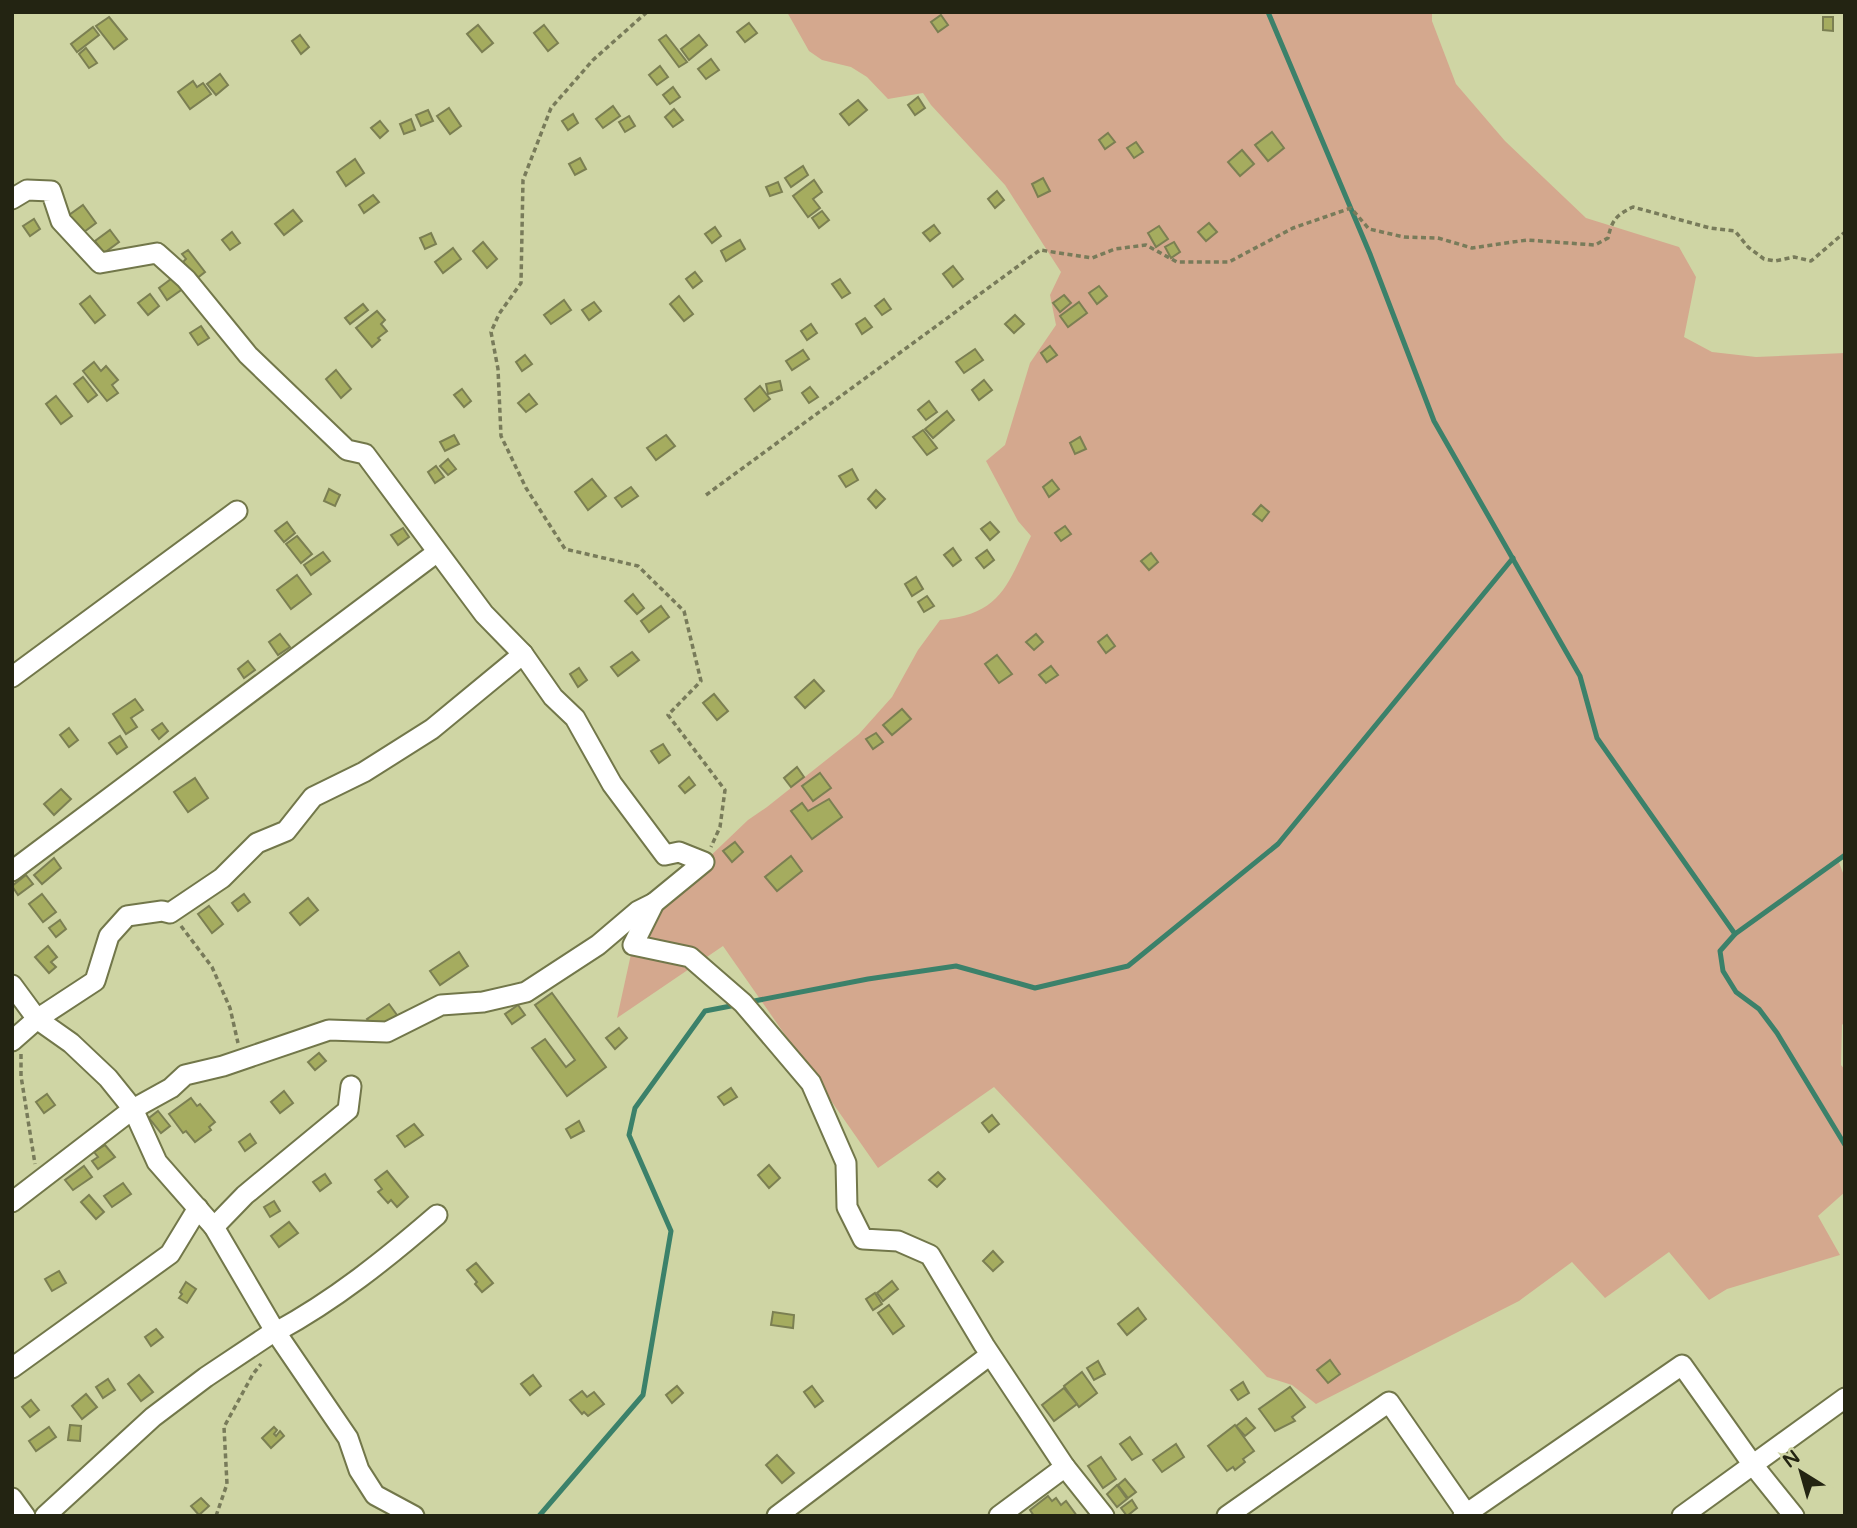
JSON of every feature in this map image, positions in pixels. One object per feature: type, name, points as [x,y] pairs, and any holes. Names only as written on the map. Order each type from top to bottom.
[{"type":"street","points":[[12,199],[27,190],[51,191],[61,221],[100,263],[156,253],[186,279],[247,355],[346,450],[365,454],[436,553],[484,614],[523,654],[553,697],[575,718],[612,784],[665,855],[679,852],[704,862],[654,903],[626,920],[598,945],[526,992],[483,1002],[441,1005],[387,1032],[329,1030],[223,1066],[185,1075],[171,1088],[133,1110],[12,1202]]},
{"type":"street","points":[[12,677],[237,511]]},
{"type":"street","points":[[12,871],[436,553]]},
{"type":"street","points":[[14,1040],[37,1019],[95,981],[109,936],[127,916],[170,912],[222,878],[257,843],[286,831],[313,797],[364,772],[432,729],[523,654]]},
{"type":"street","points":[[654,903],[633,945],[690,957],[722,983],[766,1029],[811,1083],[846,1163],[847,1207],[863,1239],[898,1241],[930,1255],[990,1354],[1065,1467],[1104,1516]]},
{"type":"street","points":[[12,985],[37,1019],[71,1042],[108,1078],[133,1110],[157,1162],[214,1227],[275,1331],[348,1437],[359,1470],[375,1495],[414,1516]]},
{"type":"street","points":[[214,1227],[246,1195],[348,1110],[351,1086]]},
{"type":"street","points":[[12,1368],[170,1254],[198,1208]]},
{"type":"street","points":[[45,1516],[153,1417],[206,1377],[275,1331],[314,1311],[392,1254],[438,1215]]},
{"type":"street","points":[[777,1516],[990,1354]]},
{"type":"street","points":[[1227,1516],[1389,1402],[1466,1515],[1682,1365],[1753,1465],[1794,1516]]},
{"type":"street","points":[[1682,1516],[1845,1398]]},
{"type":"street","points":[[999,1516],[1065,1467]]},
{"type":"street","points":[[12,1498],[25,1516]]},
{"type":"path","points":[[647,12],[593,61],[551,108],[523,180],[521,283],[499,314],[491,332],[498,369],[501,436],[526,488],[565,549],[638,566],[684,611],[701,681],[668,715],[725,790],[720,827],[704,862]]},
{"type":"path","points":[[706,495],[1040,250],[1092,258],[1115,249],[1146,245],[1177,262],[1229,262],[1293,228],[1351,208],[1369,229],[1404,237],[1438,238],[1472,248],[1527,240],[1595,245],[1608,238],[1612,222],[1618,214],[1633,207],[1710,228],[1735,230],[1748,247],[1764,259],[1775,261],[1794,257],[1811,261],[1845,232]]},
{"type":"path","points":[[170,912],[212,967],[230,1008],[242,1059]]},
{"type":"path","points":[[14,1040],[21,1057],[21,1076],[37,1183]]},
{"type":"path","points":[[216,1516],[227,1484],[224,1427],[253,1374],[266,1359]]},
{"type":"shaded area","points":[[787,12],[1432,12],[1432,21],[1456,84],[1505,141],[1586,218],[1679,247],[1696,277],[1684,337],[1712,352],[1756,357],[1845,353],[1845,856],[1838,860],[1845,878],[1845,1021],[1842,1025],[1841,1065],[1845,1070],[1845,1192],[1818,1216],[1840,1255],[1727,1289],[1709,1300],[1669,1252],[1605,1298],[1572,1262],[1519,1301],[1316,1404],[1292,1385],[1267,1377],[994,1087],[878,1168],[723,946],[617,1018],[633,945],[654,903],[704,862],[748,820],[859,734],[892,697],[918,650],[940,620],[977,611],[1000,594],[1031,536],[1018,521],[986,461],[1005,445],[1030,363],[1056,325],[1050,295],[1061,272],[1005,185],[923,93],[888,99],[867,77],[851,67],[822,60],[809,51]]},
{"type":"building","points":[[941,15],[948,25],[938,32],[931,22]]},
{"type":"building","points":[[109,17],[127,39],[114,49],[96,26]]},
{"type":"building","points":[[1823,17],[1833,17],[1833,31],[1823,30]]},
{"type":"building","points":[[749,23],[757,33],[745,42],[737,32]]},
{"type":"building","points":[[478,25],[493,43],[482,52],[467,34]]},
{"type":"building","points":[[544,25],[558,43],[548,51],[534,33]]},
{"type":"building","points":[[93,27],[99,35],[77,52],[71,44]]},
{"type":"building","points":[[300,35],[309,47],[301,54],[292,41]]},
{"type":"building","points":[[666,35],[687,62],[679,67],[659,40]]},
{"type":"building","points":[[699,35],[707,45],[689,60],[681,49]]},
{"type":"building","points":[[86,48],[97,63],[89,68],[79,54]]},
{"type":"building","points":[[711,59],[719,70],[706,79],[698,69]]},
{"type":"building","points":[[660,66],[668,77],[657,85],[649,75]]},
{"type":"building","points":[[220,74],[228,85],[216,95],[207,84]]},
{"type":"building","points":[[193,81],[197,87],[203,83],[211,94],[190,109],[178,92]]},
{"type":"building","points":[[673,87],[680,97],[670,104],[663,95]]},
{"type":"building","points":[[918,97],[925,108],[915,115],[908,105]]},
{"type":"building","points":[[858,100],[867,110],[849,125],[840,114]]},
{"type":"building","points":[[613,106],[620,116],[603,128],[596,119]]},
{"type":"building","points":[[449,108],[461,126],[450,134],[437,116]]},
{"type":"building","points":[[674,109],[683,120],[673,127],[665,117]]},
{"type":"building","points":[[428,110],[433,121],[421,126],[416,115]]},
{"type":"building","points":[[573,114],[578,123],[568,130],[562,121]]},
{"type":"building","points":[[629,116],[635,126],[625,132],[619,122]]},
{"type":"building","points":[[411,119],[415,130],[404,134],[400,124]]},
{"type":"building","points":[[380,121],[388,131],[380,138],[371,128]]},
{"type":"building","points":[[1272,132],[1284,148],[1268,161],[1255,145]]},
{"type":"building","points":[[1108,133],[1115,142],[1105,149],[1099,140]]},
{"type":"building","points":[[1136,142],[1143,152],[1134,158],[1127,148]]},
{"type":"building","points":[[1242,150],[1254,164],[1240,176],[1228,162]]},
{"type":"building","points":[[580,158],[586,169],[575,175],[569,164]]},
{"type":"building","points":[[355,159],[364,173],[346,186],[337,172]]},
{"type":"building","points":[[803,166],[808,175],[791,187],[785,178]]},
{"type":"building","points":[[1043,178],[1050,191],[1038,197],[1032,184]]},
{"type":"building","points":[[814,180],[822,192],[813,199],[820,208],[808,217],[793,196]]},
{"type":"building","points":[[778,182],[782,192],[770,196],[766,187]]},
{"type":"building","points":[[997,191],[1004,200],[995,208],[988,199]]},
{"type":"building","points":[[373,195],[379,202],[364,213],[359,205]]},
{"type":"building","points":[[83,205],[96,223],[80,235],[62,220]]},
{"type":"building","points":[[293,210],[302,221],[284,235],[275,224]]},
{"type":"building","points":[[822,211],[829,220],[819,228],[812,218]]},
{"type":"building","points":[[34,219],[40,229],[30,236],[23,226]]},
{"type":"building","points":[[1209,223],[1217,232],[1206,241],[1198,232]]},
{"type":"building","points":[[934,225],[940,233],[930,241],[923,233]]},
{"type":"building","points":[[1159,226],[1168,239],[1156,247],[1148,233]]},
{"type":"building","points":[[715,227],[721,236],[712,243],[705,234]]},
{"type":"building","points":[[110,230],[119,242],[104,253],[95,241]]},
{"type":"building","points":[[232,232],[240,243],[230,250],[222,240]]},
{"type":"building","points":[[431,233],[436,244],[425,249],[420,238]]},
{"type":"building","points":[[740,240],[745,249],[726,261],[721,251]]},
{"type":"building","points":[[483,242],[497,259],[487,268],[473,251]]},
{"type":"building","points":[[1174,242],[1180,252],[1171,258],[1165,247]]},
{"type":"building","points":[[453,248],[461,259],[443,273],[435,262]]},
{"type":"building","points":[[188,250],[205,272],[196,279],[183,262],[186,259],[182,254]]},
{"type":"building","points":[[953,266],[963,279],[953,287],[943,274]]},
{"type":"building","points":[[695,272],[702,281],[693,288],[686,279]]},
{"type":"building","points":[[175,276],[184,288],[167,300],[159,288]]},
{"type":"building","points":[[840,279],[850,293],[842,298],[832,284]]},
{"type":"building","points":[[1099,286],[1107,296],[1097,304],[1089,293]]},
{"type":"building","points":[[150,294],[159,306],[148,315],[138,303]]},
{"type":"building","points":[[1064,295],[1071,303],[1060,312],[1053,303]]},
{"type":"building","points":[[90,296],[105,315],[95,323],[80,304]]},
{"type":"building","points":[[679,296],[693,314],[684,321],[670,304]]},
{"type":"building","points":[[884,299],[891,309],[882,315],[875,306]]},
{"type":"building","points":[[564,300],[571,310],[551,324],[544,315]]},
{"type":"building","points":[[594,302],[601,311],[589,320],[582,310]]},
{"type":"building","points":[[1079,302],[1087,313],[1068,327],[1060,316]]},
{"type":"building","points":[[363,304],[368,310],[350,324],[345,318]]},
{"type":"building","points":[[377,311],[385,320],[381,324],[387,331],[372,347],[356,328]]},
{"type":"building","points":[[1015,315],[1024,324],[1014,333],[1005,324]]},
{"type":"building","points":[[865,318],[872,327],[862,334],[856,324]]},
{"type":"building","points":[[811,324],[817,333],[807,340],[801,331]]},
{"type":"building","points":[[201,326],[209,338],[198,345],[190,333]]},
{"type":"building","points":[[1050,346],[1057,355],[1047,362],[1041,353]]},
{"type":"building","points":[[975,349],[983,360],[964,373],[956,362]]},
{"type":"building","points":[[803,350],[809,359],[792,370],[786,361]]},
{"type":"building","points":[[525,355],[532,364],[522,371],[516,362]]},
{"type":"building","points":[[94,362],[101,371],[106,366],[118,380],[112,385],[118,393],[107,401],[83,371]]},
{"type":"building","points":[[336,370],[351,389],[341,398],[326,379]]},
{"type":"building","points":[[83,377],[97,395],[88,402],[74,384]]},
{"type":"building","points":[[984,380],[992,390],[979,400],[972,390]]},
{"type":"building","points":[[780,381],[782,390],[768,394],[766,384]]},
{"type":"building","points":[[760,386],[770,399],[754,411],[745,399]]},
{"type":"building","points":[[810,387],[818,397],[809,403],[802,393]]},
{"type":"building","points":[[462,389],[471,401],[464,407],[454,395]]},
{"type":"building","points":[[529,394],[537,404],[526,412],[518,403]]},
{"type":"building","points":[[56,396],[72,416],[61,424],[46,404]]},
{"type":"building","points":[[929,401],[937,412],[926,420],[918,410]]},
{"type":"building","points":[[947,411],[954,420],[933,438],[925,429]]},
{"type":"building","points":[[923,430],[937,448],[927,455],[913,437]]},
{"type":"building","points":[[454,435],[459,444],[445,451],[440,442]]},
{"type":"building","points":[[666,435],[675,446],[656,460],[647,448]]},
{"type":"building","points":[[1080,437],[1086,449],[1075,454],[1070,443]]},
{"type":"building","points":[[448,459],[456,469],[448,475],[440,466]]},
{"type":"building","points":[[436,466],[444,477],[435,483],[428,472]]},
{"type":"building","points":[[852,469],[858,480],[846,487],[839,476]]},
{"type":"building","points":[[592,479],[606,496],[588,510],[575,492]]},
{"type":"building","points":[[1052,480],[1059,489],[1049,497],[1043,487]]},
{"type":"building","points":[[631,487],[638,496],[622,507],[615,498]]},
{"type":"building","points":[[329,489],[340,495],[335,506],[324,501]]},
{"type":"building","points":[[876,490],[885,499],[876,508],[868,499]]},
{"type":"building","points":[[1261,505],[1269,512],[1262,521],[1253,514]]},
{"type":"building","points":[[287,522],[295,533],[284,542],[275,531]]},
{"type":"building","points":[[990,522],[999,532],[990,540],[981,529]]},
{"type":"building","points":[[1065,526],[1071,534],[1061,541],[1055,533]]},
{"type":"building","points":[[403,528],[409,537],[398,545],[391,535]]},
{"type":"building","points":[[297,536],[312,554],[301,563],[286,544]]},
{"type":"building","points":[[953,548],[961,560],[953,566],[944,555]]},
{"type":"building","points":[[987,550],[994,560],[984,568],[976,558]]},
{"type":"building","points":[[323,552],[330,561],[311,575],[304,565]]},
{"type":"building","points":[[1151,553],[1158,562],[1149,570],[1141,561]]},
{"type":"building","points":[[297,575],[311,594],[291,609],[277,590]]},
{"type":"building","points":[[916,577],[923,589],[912,596],[905,584]]},
{"type":"building","points":[[633,594],[644,608],[637,614],[625,601]]},
{"type":"building","points":[[927,596],[934,606],[924,612],[918,602]]},
{"type":"building","points":[[661,606],[669,617],[649,632],[641,621]]},
{"type":"building","points":[[280,634],[290,647],[278,655],[269,642]]},
{"type":"building","points":[[1036,634],[1043,642],[1034,650],[1026,642]]},
{"type":"building","points":[[1107,635],[1115,646],[1106,653],[1098,642]]},
{"type":"building","points":[[632,652],[639,660],[618,676],[611,667]]},
{"type":"building","points":[[997,655],[1012,674],[999,683],[985,664]]},
{"type":"building","points":[[248,661],[255,670],[244,678],[238,669]]},
{"type":"building","points":[[1051,666],[1058,675],[1046,683],[1039,675]]},
{"type":"building","points":[[579,668],[587,680],[578,687],[570,674]]},
{"type":"building","points":[[814,680],[824,691],[805,708],[795,697]]},
{"type":"building","points":[[714,694],[728,711],[717,720],[703,703]]},
{"type":"building","points":[[135,699],[143,710],[131,718],[137,727],[126,734],[113,714]]},
{"type":"building","points":[[902,709],[911,719],[892,735],[883,725]]},
{"type":"building","points":[[162,723],[168,731],[159,739],[152,730]]},
{"type":"building","points":[[69,728],[78,740],[69,747],[60,735]]},
{"type":"building","points":[[876,733],[883,742],[873,749],[866,739]]},
{"type":"building","points":[[120,736],[127,747],[117,754],[109,743]]},
{"type":"building","points":[[663,744],[670,755],[659,763],[651,751]]},
{"type":"building","points":[[797,767],[804,777],[791,787],[784,778]]},
{"type":"building","points":[[820,773],[831,788],[813,801],[802,786]]},
{"type":"building","points":[[689,777],[695,785],[685,793],[679,786]]},
{"type":"building","points":[[195,778],[208,798],[188,812],[174,792]]},
{"type":"building","points":[[61,789],[71,799],[54,815],[44,804]]},
{"type":"building","points":[[829,799],[842,817],[812,839],[791,811],[802,803],[808,811]]},
{"type":"building","points":[[735,842],[743,852],[732,862],[723,851]]},
{"type":"building","points":[[791,856],[802,871],[777,891],[765,877]]},
{"type":"building","points":[[54,858],[61,868],[42,884],[34,875]]},
{"type":"building","points":[[26,875],[33,884],[18,895],[12,886]]},
{"type":"building","points":[[42,894],[56,912],[43,922],[29,904]]},
{"type":"building","points":[[244,894],[250,902],[238,911],[232,903]]},
{"type":"building","points":[[308,898],[318,910],[300,925],[290,913]]},
{"type":"building","points":[[209,906],[223,924],[212,933],[198,914]]},
{"type":"building","points":[[60,920],[66,929],[56,937],[49,928]]},
{"type":"building","points":[[48,946],[57,957],[51,962],[56,967],[49,973],[35,957]]},
{"type":"building","points":[[459,952],[468,966],[440,985],[430,971]]},
{"type":"building","points":[[552,993],[606,1067],[567,1096],[532,1048],[545,1039],[566,1067],[575,1060],[535,1005]]},
{"type":"building","points":[[389,1004],[397,1015],[376,1031],[367,1019]]},
{"type":"building","points":[[518,1005],[525,1015],[512,1024],[505,1014]]},
{"type":"building","points":[[619,1028],[627,1038],[615,1049],[606,1038]]},
{"type":"building","points":[[319,1053],[326,1061],[315,1070],[308,1062]]},
{"type":"building","points":[[731,1088],[737,1097],[724,1105],[718,1097]]},
{"type":"building","points":[[284,1091],[293,1103],[280,1113],[271,1102]]},
{"type":"building","points":[[47,1094],[55,1105],[44,1113],[36,1102]]},
{"type":"building","points":[[191,1098],[197,1106],[200,1104],[215,1122],[209,1127],[211,1130],[195,1142],[186,1131],[183,1133],[169,1114]]},
{"type":"building","points":[[158,1111],[170,1126],[161,1133],[149,1118]]},
{"type":"building","points":[[992,1115],[999,1124],[989,1132],[982,1123]]},
{"type":"building","points":[[579,1121],[584,1131],[571,1138],[566,1129]]},
{"type":"building","points":[[414,1124],[423,1135],[405,1147],[397,1136]]},
{"type":"building","points":[[250,1134],[256,1143],[245,1151],[239,1142]]},
{"type":"building","points":[[105,1145],[115,1157],[98,1169],[92,1161],[98,1157],[94,1152]]},
{"type":"building","points":[[769,1165],[780,1178],[769,1188],[758,1175]]},
{"type":"building","points":[[84,1166],[92,1177],[73,1190],[65,1180]]},
{"type":"building","points":[[387,1171],[408,1197],[397,1207],[391,1200],[388,1203],[378,1192],[382,1189],[375,1180]]},
{"type":"building","points":[[938,1172],[945,1179],[937,1187],[929,1180]]},
{"type":"building","points":[[325,1174],[331,1183],[320,1191],[313,1182]]},
{"type":"building","points":[[123,1183],[131,1194],[112,1207],[104,1196]]},
{"type":"building","points":[[89,1195],[104,1212],[96,1219],[81,1202]]},
{"type":"building","points":[[274,1201],[280,1211],[270,1217],[264,1207]]},
{"type":"building","points":[[289,1222],[298,1233],[279,1247],[271,1236]]},
{"type":"building","points":[[993,1251],[1003,1262],[993,1271],[983,1261]]},
{"type":"building","points":[[476,1263],[493,1283],[482,1292],[467,1270]]},
{"type":"building","points":[[59,1271],[66,1283],[52,1291],[45,1279]]},
{"type":"building","points":[[892,1281],[898,1289],[883,1301],[877,1293]]},
{"type":"building","points":[[186,1282],[196,1289],[187,1303],[179,1298]]},
{"type":"building","points":[[875,1293],[882,1304],[873,1310],[866,1299]]},
{"type":"building","points":[[889,1305],[904,1326],[893,1334],[878,1313]]},
{"type":"building","points":[[1138,1308],[1146,1319],[1127,1335],[1118,1324]]},
{"type":"building","points":[[773,1312],[794,1315],[793,1328],[771,1325]]},
{"type":"building","points":[[156,1329],[163,1337],[151,1346],[145,1337]]},
{"type":"building","points":[[1330,1360],[1340,1374],[1328,1383],[1317,1370]]},
{"type":"building","points":[[1098,1361],[1105,1374],[1094,1380],[1087,1368]]},
{"type":"building","points":[[1082,1372],[1097,1393],[1079,1407],[1064,1386]]},
{"type":"building","points":[[139,1375],[153,1392],[141,1401],[128,1384]]},
{"type":"building","points":[[533,1375],[541,1386],[530,1395],[521,1384]]},
{"type":"building","points":[[108,1379],[115,1390],[103,1398],[96,1387]]},
{"type":"building","points":[[1243,1382],[1249,1393],[1238,1400],[1231,1390]]},
{"type":"building","points":[[677,1386],[683,1393],[672,1403],[666,1395]]},
{"type":"building","points":[[812,1386],[823,1401],[815,1407],[804,1392]]},
{"type":"building","points":[[1290,1387],[1305,1407],[1292,1417],[1295,1421],[1275,1431],[1259,1409]]},
{"type":"building","points":[[1064,1388],[1077,1404],[1054,1421],[1042,1405]]},
{"type":"building","points":[[582,1391],[587,1397],[594,1392],[604,1404],[588,1416],[584,1412],[582,1414],[570,1400]]},
{"type":"building","points":[[86,1394],[97,1407],[82,1419],[72,1406]]},
{"type":"building","points":[[31,1400],[39,1410],[30,1417],[22,1407]]},
{"type":"building","points":[[1246,1418],[1255,1428],[1245,1436],[1236,1426]]},
{"type":"building","points":[[70,1425],[81,1426],[80,1441],[68,1440]]},
{"type":"building","points":[[1235,1425],[1254,1451],[1243,1459],[1245,1462],[1235,1470],[1233,1467],[1227,1471],[1208,1446]]},
{"type":"building","points":[[49,1427],[56,1437],[36,1451],[29,1441]]},
{"type":"building","points":[[274,1427],[277,1430],[274,1434],[276,1436],[280,1431],[284,1436],[271,1448],[262,1438]]},
{"type":"building","points":[[1130,1437],[1142,1454],[1132,1460],[1120,1444]]},
{"type":"building","points":[[1176,1444],[1184,1457],[1162,1472],[1153,1460]]},
{"type":"building","points":[[777,1455],[794,1473],[782,1483],[766,1465]]},
{"type":"building","points":[[1101,1457],[1116,1479],[1103,1488],[1088,1466]]},
{"type":"building","points":[[1125,1479],[1136,1492],[1128,1498],[1118,1485]]},
{"type":"building","points":[[1117,1485],[1127,1499],[1117,1507],[1107,1494]]},
{"type":"building","points":[[1048,1496],[1052,1501],[1056,1498],[1061,1505],[1066,1501],[1077,1516],[1034,1516],[1030,1510]]},
{"type":"building","points":[[201,1498],[209,1506],[199,1515],[191,1506]]},
{"type":"building","points":[[1132,1500],[1137,1508],[1127,1516],[1121,1508]]},
{"type":"waterway","points":[[1268,12],[1370,254],[1434,421],[1580,676],[1597,738],[1735,934],[1845,855]]},
{"type":"waterway","points":[[749,1002],[868,979],[956,966],[1035,988],[1128,966],[1278,844],[1513,558]]},
{"type":"waterway","points":[[1735,934],[1720,951],[1723,971],[1736,992],[1759,1009],[1777,1033],[1845,1145]]},
{"type":"waterway","points":[[539,1516],[643,1395],[671,1231],[629,1135],[635,1108],[705,1011],[736,1005]]}]
